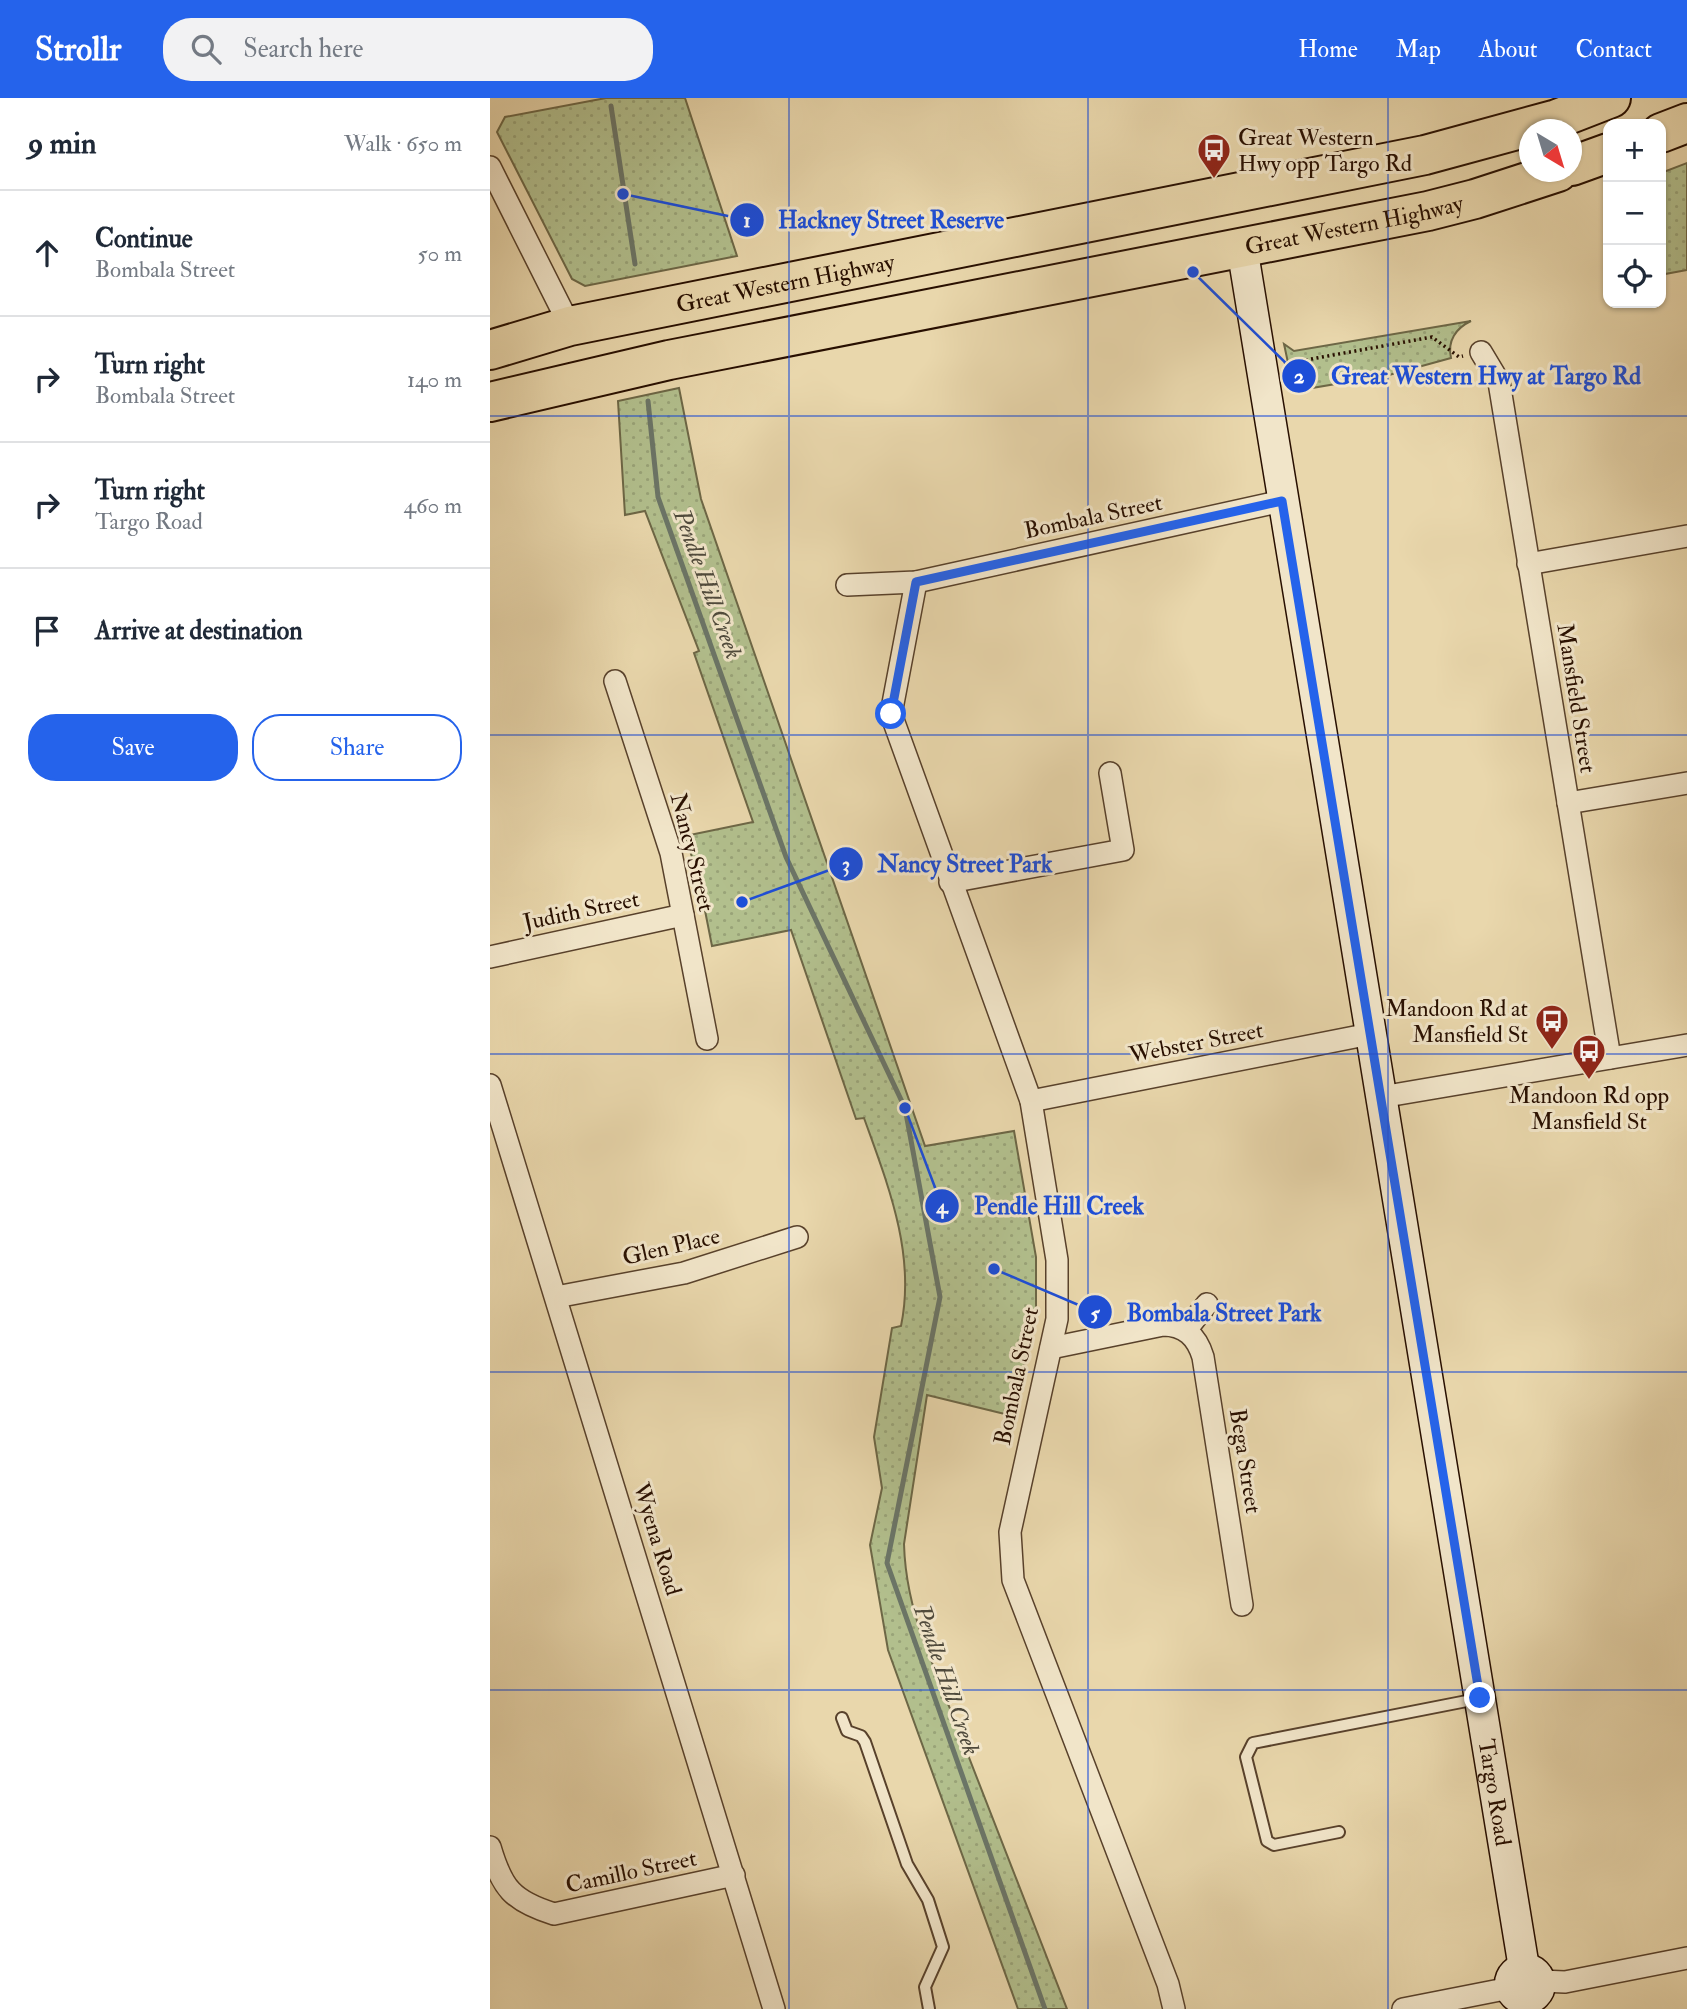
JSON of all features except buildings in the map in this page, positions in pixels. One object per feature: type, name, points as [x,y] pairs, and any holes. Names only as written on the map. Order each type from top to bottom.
[{"type":"highway","name":"Great Western Highway","points":[[490,349],[570,326],[1425,155],[1557,119],[1611,98]]},
{"type":"highway","points":[[1666,131],[1687,123]]},
{"type":"highway","points":[[1582,162],[1603,155]]},
{"type":"highway","name":"Great Western Highway","points":[[490,402],[670,360],[1463,202],[1526,182]]},
{"type":"street","points":[[490,167],[570,326]]},
{"type":"street","name":"Targo Road","points":[[1242,247],[1527,1989]]},
{"type":"street","name":"Mansfield Street","points":[[1481,352],[1499,382],[1610,1058]]},
{"type":"street","name":"Bombala Street","points":[[847,585],[916,582],[1282,501]]},
{"type":"street","points":[[1528,564],[1687,536]]},
{"type":"street","name":"Bombala Street","points":[[916,582],[891,714],[1031,1101],[1057,1260],[1058,1307],[1051,1348],[1012,1519],[1009,1546],[1013,1580],[1164,1975],[1174,2009]]},
{"type":"street","name":"Nancy Street","points":[[615,681],[671,853],[707,1039]]},
{"type":"street","points":[[950,882],[1123,850],[1110,773]]},
{"type":"street","points":[[1567,803],[1687,783]]},
{"type":"street","name":"Judith Street","points":[[490,957],[683,915]]},
{"type":"street","name":"Webster Street","points":[[1031,1101],[1370,1034]]},
{"type":"street","points":[[1381,1097],[1687,1045]]},
{"type":"street","name":"Wyena Road","points":[[490,1085],[774,2009]]},
{"type":"street","name":"Glen Place","points":[[556,1297],[684,1273],[797,1237]]},
{"type":"street","points":[[1051,1348],[1163,1325],[1186,1330],[1207,1304]]},
{"type":"street","name":"Bega Street","points":[[1186,1330],[1195,1339],[1203,1357],[1242,1605]]},
{"type":"street","name":"Camillo Street","points":[[490,1847],[498,1873],[513,1896],[528,1906],[554,1914],[734,1875]]},
{"type":"street","points":[[1403,2009],[1527,1989],[1687,1958]]},
{"type":"lane","points":[[1339,1832],[1274,1845],[1267,1841],[1246,1757],[1252,1743],[1480,1698]]},
{"type":"lane","points":[[842,1718],[847,1731],[861,1736],[865,1742],[907,1864],[928,1900],[943,1947],[925,1987],[929,2009]]},
{"type":"path","points":[[1261,368],[1432,337],[1459,357],[1481,352]]},
{"type":"green space","points":[[606,98],[685,98],[737,256],[585,286],[572,279],[497,132],[505,117]]},
{"type":"green space","points":[[1687,163],[1687,270],[1666,274],[1666,182],[1666,171]]},
{"type":"green space","points":[[1471,321],[1461,327],[1454,336],[1450,346],[1451,358],[1389,375],[1294,391],[1284,344],[1294,351]]},
{"type":"green space","points":[[679,388],[701,499],[925,1146],[1014,1131],[1036,1257],[1036,1311],[1013,1416],[927,1395],[904,1544],[910,1594],[924,1642],[1067,2009],[1018,2009],[888,1650],[870,1545],[882,1488],[874,1437],[892,1328],[901,1326],[905,1273],[897,1220],[882,1169],[864,1118],[856,1119],[791,930],[712,946],[698,875],[685,836],[753,822],[694,653],[699,651],[645,511],[625,515],[618,401]]},
{"type":"waterway","name":"Pendle Hill Creek","points":[[611,106],[635,264]]},
{"type":"waterway","name":"Pendle Hill Creek","points":[[648,401],[658,497],[786,857],[905,1108],[940,1297],[887,1563],[1045,2009]]},
{"type":"place","name":"Great Western Hwy opp Targo Rd","points":[[1214,180]]},
{"type":"place","name":"Hackney Street Reserve","points":[[623,194]]},
{"type":"place","name":"Great Western Hwy at Targo Rd","points":[[1193,272]]},
{"type":"place","name":"Nancy Street Park","points":[[742,902]]},
{"type":"place","name":"Mandoon Rd at Mansfield St","points":[[1552,1051]]},
{"type":"place","name":"Mandoon Rd opp Mansfield St","points":[[1589,1081]]},
{"type":"place","name":"Pendle Hill Creek","points":[[905,1108]]},
{"type":"place","name":"Bombala Street Park","points":[[994,1269]]},
{"type":"route","points":[[891,714],[916,582],[1282,501],[1480,1698]]}]
